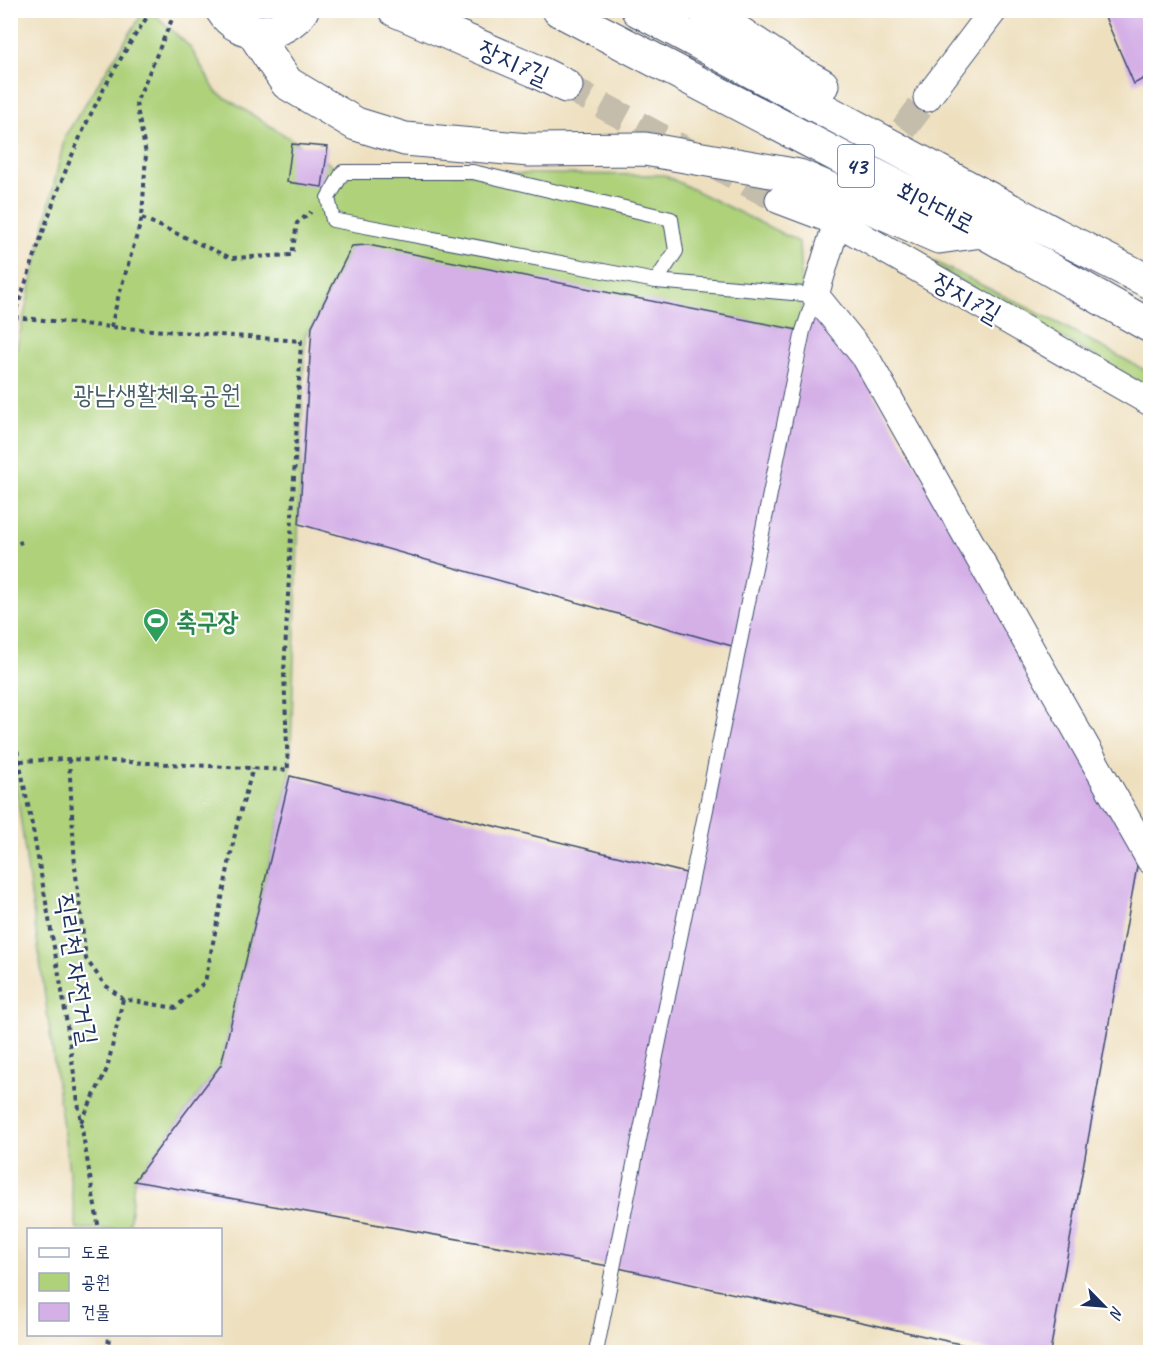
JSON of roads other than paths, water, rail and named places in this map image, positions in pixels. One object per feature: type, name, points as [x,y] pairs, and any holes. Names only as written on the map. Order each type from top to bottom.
[{"type":"main road","points":[[222,10],[225,16],[238,26],[253,32],[269,32],[285,27],[298,17],[302,10]]},
{"type":"main road","name":"장지7길","points":[[395,10],[566,86]]},
{"type":"main road","name":"회안대로","points":[[559,10],[982,231],[1150,326]]},
{"type":"main road","name":"회안대로","points":[[638,10],[1150,282]]},
{"type":"main road","points":[[705,10],[792,68],[943,153],[962,184]]},
{"type":"main road","points":[[253,32],[287,83],[356,124],[405,139],[529,150],[645,149],[799,176],[939,237],[982,231]]},
{"type":"street","points":[[927,98],[994,10]]},
{"type":"street","name":"장지7길","points":[[779,200],[841,215],[1150,402]]},
{"type":"street","points":[[841,215],[815,295],[866,358],[1150,860]]},
{"type":"lane","points":[[596,1353],[803,331],[815,295],[656,281],[333,220],[328,198],[343,172],[473,172],[671,219],[676,251],[656,281]]},
{"type":"tunnel","points":[[566,86],[779,200]]},
{"type":"tunnel","points":[[879,162],[927,98]]},
{"type":"place","name":"축구장","points":[[156,644]]},
{"type":"park label","name":"광남생활체육공원","points":[[157,394]]}]
